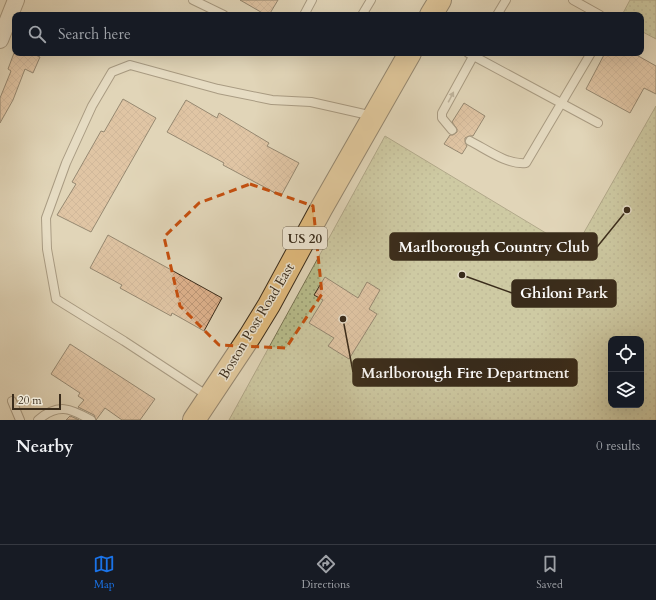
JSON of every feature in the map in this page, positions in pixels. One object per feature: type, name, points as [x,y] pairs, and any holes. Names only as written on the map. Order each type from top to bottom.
[{"type":"main road","points":[[433,12],[440,0]]},
{"type":"main road","name":"Boston Post Road East","points":[[194,420],[268,305],[408,56]]},
{"type":"street","points":[[0,40],[16,0]]},
{"type":"lane","points":[[193,0],[218,12]]},
{"type":"lane","points":[[306,12],[312,0]]},
{"type":"lane","points":[[364,12],[370,0]]},
{"type":"lane","points":[[499,12],[506,0]]},
{"type":"lane","points":[[573,0],[595,12]]},
{"type":"lane","points":[[452,130],[442,118],[442,113],[471,56]]},
{"type":"lane","points":[[476,56],[598,123]]},
{"type":"lane","points":[[470,141],[518,164],[526,163],[560,103],[589,56]]},
{"type":"lane","points":[[210,397],[56,299],[46,249],[46,218],[66,163],[92,106],[112,72],[130,65],[218,89],[272,100],[311,102],[374,116]]},
{"type":"lane","points":[[12,401],[20,420]]},
{"type":"lane","points":[[38,420],[46,413],[65,408],[91,420]]},
{"type":"highlighted area","points":[[250,184],[313,206],[322,294],[286,348],[219,345],[180,306],[164,237],[199,203]]},
{"type":"green space","points":[[630,0],[656,0],[656,39],[644,33],[644,12],[624,12]]},
{"type":"green space","points":[[656,106],[656,420],[229,420],[385,136],[574,250]]},
{"type":"building","points":[[240,0],[278,0],[271,12],[261,12]]},
{"type":"building","points":[[13,56],[40,57],[33,73],[25,69],[13,100],[0,123],[0,98],[11,71],[8,69]]},
{"type":"building","points":[[603,56],[638,56],[656,66],[656,94],[644,88],[630,113],[586,89]]},
{"type":"building","points":[[123,99],[156,118],[91,232],[57,215],[76,184],[72,182],[101,131],[104,132]]},
{"type":"building","points":[[186,100],[217,118],[219,113],[269,143],[267,146],[299,163],[281,196],[223,165],[224,163],[167,132]]},
{"type":"building","points":[[464,103],[485,116],[473,136],[465,138],[467,146],[462,154],[444,144],[450,135],[457,132],[457,129],[452,122]]},
{"type":"building","points":[[108,235],[222,298],[204,331],[172,313],[171,316],[120,288],[122,285],[90,268]]},
{"type":"building","points":[[325,277],[358,298],[367,282],[380,290],[369,309],[377,314],[349,359],[328,346],[334,338],[309,323],[323,300],[314,295]]},
{"type":"building","points":[[70,344],[155,399],[140,420],[122,420],[105,408],[96,420],[94,415],[78,407],[84,400],[78,396],[80,393],[51,374]]},
{"type":"building","points":[[70,416],[75,418],[79,420],[66,420]]},
{"type":"place","name":"Marlborough Country Club","points":[[627,210]]},
{"type":"place","name":"Ghiloni Park","points":[[462,275]]},
{"type":"place","name":"Marlborough Fire Department","points":[[343,319]]}]
